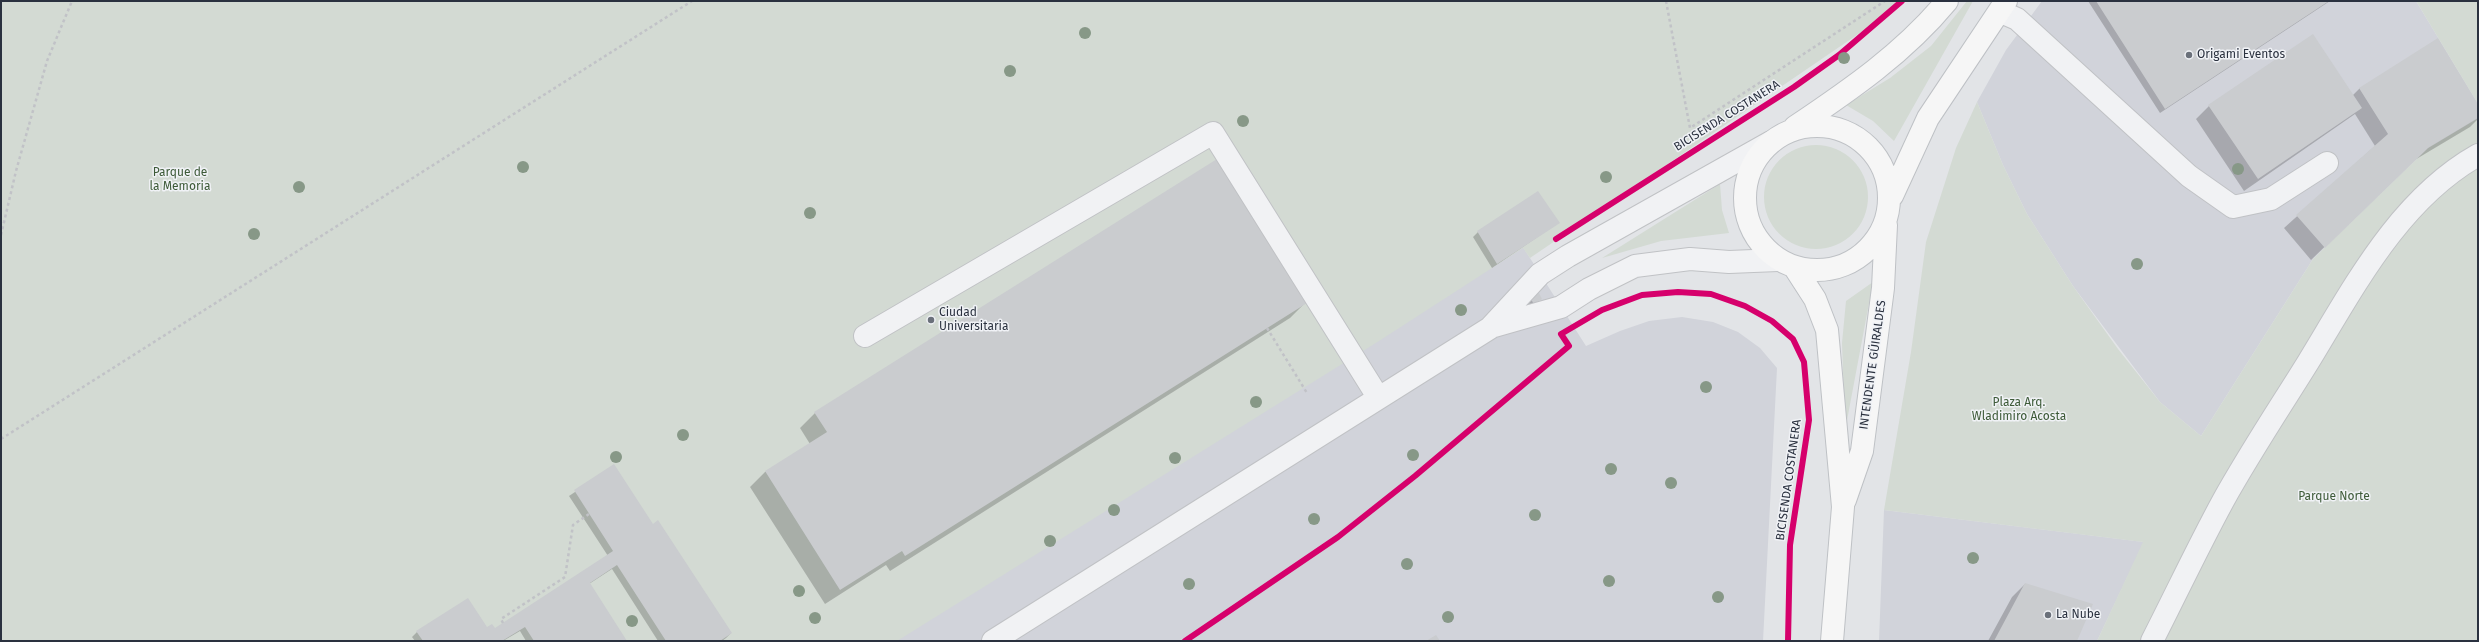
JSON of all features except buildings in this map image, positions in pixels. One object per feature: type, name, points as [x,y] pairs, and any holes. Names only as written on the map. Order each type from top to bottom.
[{"type":"main road","points":[[1771,142],[1790,131],[1861,83],[1896,54],[1947,1]]},
{"type":"main road","points":[[1786,264],[1823,271],[1851,263],[1873,245],[1887,219],[1892,196],[1928,118],[2004,6]]},
{"type":"main road","points":[[1790,131],[1817,125],[1843,130],[1866,144],[1882,165],[1892,196]]},
{"type":"main road","name":"INTENDENTE GÜIRALDES","points":[[1771,142],[1750,169],[1744,203],[1754,236],[1786,264],[1815,299],[1827,330],[1843,507],[1832,641]]},
{"type":"main road","name":"INTENDENTE GÜIRALDES","points":[[1843,507],[1862,451],[1883,288],[1887,219]]},
{"type":"lane","points":[[2004,6],[2189,176],[2233,207],[2270,199],[2327,163]]},
{"type":"lane","points":[[865,336],[1213,133],[1378,397]]},
{"type":"lane","points":[[1490,328],[1540,274],[1568,256],[1771,142]]},
{"type":"lane","points":[[2152,641],[2224,500],[2347,298],[2397,225],[2448,175],[2478,155]]},
{"type":"lane","points":[[993,641],[1378,397],[1490,328],[1561,307],[1589,289],[1636,266],[1690,259],[1786,264]]},
{"type":"path","points":[[1,235],[16,171],[47,61],[72,1]]},
{"type":"path","points":[[1,440],[692,1]]},
{"type":"path","points":[[1666,1],[1690,128],[1885,1]]},
{"type":"path","points":[[1267,328],[1307,393]]},
{"type":"path","points":[[503,623],[501,619],[565,577],[572,525],[589,514]]},
{"type":"shaded area","points":[[2042,1],[2416,1],[2478,104],[2478,118],[2428,148],[2313,259],[2201,436],[2160,402],[2073,286],[2027,214],[2003,165],[1977,102],[2006,50]]},
{"type":"shaded area","points":[[1523,247],[1586,346],[1620,331],[1649,321],[1682,317],[1713,322],[1738,332],[1760,348],[1777,368],[1763,641],[1,641],[1,578]]},
{"type":"shaded area","points":[[1884,510],[2144,542],[2097,641],[1879,641]]},
{"type":"green space","name":"Ciudad Universitaria","points":[[1,1],[1902,1],[1892,11],[1530,258],[1523,248],[1379,341],[897,641],[1,641]]},
{"type":"green space","points":[[1967,1],[1973,1],[1894,141],[1873,121],[1846,105],[1890,78],[1931,46]]},
{"type":"green space","points":[[2416,1],[2478,1],[2478,104]]},
{"type":"green space","name":"Parque Norte","points":[[1977,102],[2003,165],[2027,214],[2073,286],[2118,349],[2160,402],[2201,436],[2313,259],[2428,148],[2478,118],[2478,641],[2097,641],[2143,542],[1884,510],[1911,352],[1926,242],[1956,148]]},
{"type":"green space","points":[[1816,145],[1836,149],[1845,153],[1853,160],[1860,168],[1864,177],[1868,197],[1864,217],[1860,226],[1853,234],[1845,241],[1836,245],[1816,249],[1796,245],[1787,241],[1779,234],[1772,226],[1768,217],[1764,197],[1768,177],[1772,168],[1779,160],[1787,153],[1796,149]]},
{"type":"green space","points":[[1720,184],[1722,210],[1729,233],[1661,241],[1602,258]]},
{"type":"green space","points":[[1873,282],[1845,431],[1842,343],[1846,301]]},
{"type":"cycle path","name":"BICISENDA COSTANERA","points":[[1556,239],[1794,87],[1839,55],[1902,1]]},
{"type":"cycle path","name":"BICISENDA COSTANERA","points":[[1185,641],[1338,537],[1415,476],[1569,346],[1561,334],[1602,310],[1642,295],[1678,292],[1711,294],[1745,306],[1772,321],[1793,339],[1804,362],[1809,420],[1790,545],[1788,641]]},
{"type":"place","name":"Origami Eventos","points":[[2189,55]]},
{"type":"place","name":"Ciudad Universitaria","points":[[931,320]]},
{"type":"place","name":"La Nube","points":[[2048,615]]},
{"type":"park label","name":"Parque de la Memoria","points":[[180,180]]},
{"type":"park label","name":"Plaza Arq. Wladimiro Acosta","points":[[2019,410]]}]
